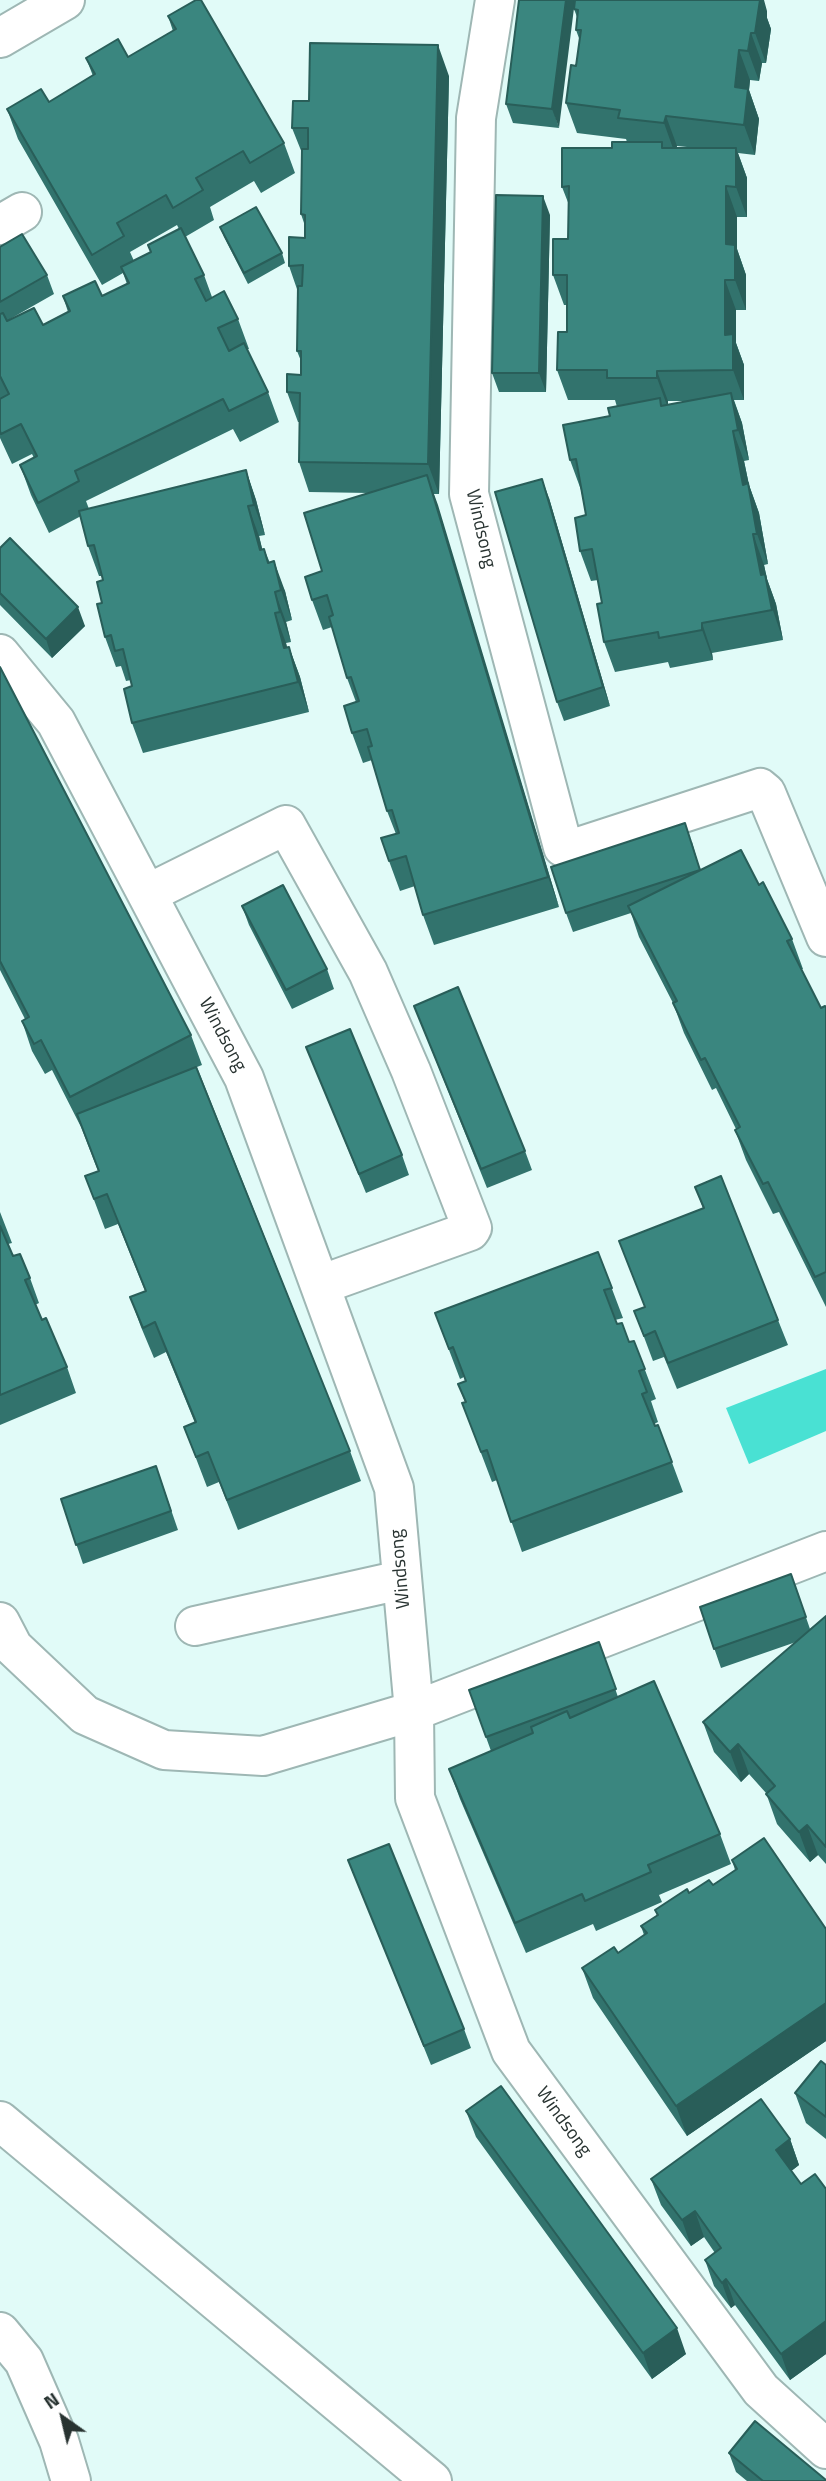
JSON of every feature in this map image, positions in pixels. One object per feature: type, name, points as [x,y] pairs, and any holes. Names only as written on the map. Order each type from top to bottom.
[{"type":"main road","points":[[0,38],[65,0]]},
{"type":"main road","name":"Windsong","points":[[495,0],[476,118],[469,494],[563,847],[569,850],[760,788],[766,793],[826,937]]},
{"type":"main road","name":"Windsong","points":[[0,654],[56,722],[244,1077],[394,1488],[414,1711],[415,1798],[511,2051],[761,2390],[826,2449]]},
{"type":"main road","points":[[147,894],[286,825],[374,984],[472,1228],[470,1231],[320,1285]]},
{"type":"main road","points":[[0,1622],[13,1647],[85,1715],[164,1750],[263,1756],[414,1711],[826,1551]]},
{"type":"main road","points":[[195,1626],[401,1580]]},
{"type":"main road","points":[[0,2121],[432,2481]]},
{"type":"main road","points":[[0,2332],[24,2361],[58,2441],[71,2481]]},
{"type":"water","points":[[826,1369],[826,1431],[749,1464],[726,1408]]},
{"type":"building","points":[[196,0],[201,0],[284,143],[250,163],[243,151],[196,178],[203,190],[173,208],[166,195],[117,223],[124,236],[92,255],[7,109],[41,89],[49,102],[95,74],[86,58],[118,39],[128,57],[176,29],[168,16]]},
{"type":"building","points":[[519,0],[566,0],[552,109],[506,104]]},
{"type":"building","points":[[575,0],[760,0],[755,33],[751,33],[748,51],[739,50],[735,87],[748,89],[744,125],[666,116],[664,123],[618,118],[620,110],[566,103],[571,65],[576,66],[581,30],[576,30],[578,10],[574,9]]},
{"type":"building","points":[[310,43],[438,45],[428,464],[299,462],[300,393],[287,392],[287,374],[301,375],[301,351],[297,351],[298,286],[302,286],[303,265],[289,266],[289,237],[305,238],[305,215],[301,214],[302,149],[308,149],[308,128],[292,128],[293,101],[309,101]]},
{"type":"building","points":[[612,142],[662,142],[662,148],[736,148],[736,187],[726,186],[726,244],[735,245],[735,280],[725,280],[725,335],[733,334],[733,370],[657,371],[657,378],[607,378],[607,370],[557,370],[558,332],[567,332],[567,275],[553,275],[553,239],[568,239],[569,186],[562,187],[562,148],[612,148]]},
{"type":"building","points":[[496,195],[543,196],[539,373],[492,373]]},
{"type":"building","points":[[256,207],[282,253],[244,273],[220,227]]},
{"type":"building","points":[[181,228],[204,275],[195,279],[206,301],[224,291],[238,319],[218,328],[229,351],[244,343],[268,392],[229,411],[223,399],[75,471],[79,481],[38,503],[20,465],[37,456],[21,424],[1,434],[0,431],[0,399],[9,394],[0,376],[0,314],[3,313],[7,321],[34,308],[43,325],[70,311],[63,296],[95,281],[102,296],[129,283],[121,267],[151,252],[148,245]]},
{"type":"building","points":[[22,234],[47,275],[0,302],[0,247]]},
{"type":"building","points":[[731,393],[738,430],[733,431],[743,485],[748,483],[757,534],[753,534],[761,575],[765,574],[772,610],[702,623],[702,630],[659,638],[658,632],[604,642],[597,604],[602,603],[592,549],[580,551],[575,518],[586,515],[576,459],[570,460],[563,425],[610,416],[608,408],[660,398],[661,406]]},
{"type":"building","points":[[246,470],[254,505],[248,506],[260,550],[264,549],[268,563],[274,561],[281,590],[275,592],[280,612],[275,613],[284,648],[289,647],[298,682],[132,723],[124,689],[132,686],[123,649],[115,651],[111,635],[105,637],[97,604],[102,603],[97,582],[103,580],[94,545],[88,546],[79,511]]},
{"type":"building","points":[[427,475],[548,877],[423,915],[406,856],[389,861],[381,838],[399,833],[392,810],[387,811],[368,747],[372,746],[367,729],[352,733],[344,706],[359,701],[351,677],[347,678],[329,617],[333,615],[327,595],[312,600],[305,577],[322,571],[304,513]]},
{"type":"building","points":[[542,479],[603,687],[557,702],[495,492]]},
{"type":"building","points":[[10,538],[78,607],[46,639],[0,593],[0,548]]},
{"type":"building","points":[[0,667],[191,1035],[70,1097],[41,1040],[34,1044],[22,1021],[29,1017],[0,961]]},
{"type":"building","points":[[685,823],[700,870],[566,913],[551,867]]},
{"type":"building","points":[[741,850],[759,885],[763,882],[792,939],[787,941],[821,1008],[826,1007],[826,1272],[815,1277],[768,1182],[763,1184],[735,1130],[740,1127],[705,1058],[701,1060],[673,1003],[677,1001],[628,906]]},
{"type":"building","points":[[283,885],[327,969],[286,990],[242,906]]},
{"type":"building","points":[[458,987],[525,1151],[481,1169],[414,1006]]},
{"type":"building","points":[[350,1029],[402,1155],[359,1174],[306,1047]]},
{"type":"building","points":[[196,1067],[350,1451],[227,1500],[208,1452],[196,1457],[184,1427],[196,1422],[155,1322],[143,1328],[130,1297],[146,1291],[107,1194],[94,1199],[85,1176],[99,1171],[77,1114]]},
{"type":"building","points":[[721,1176],[778,1320],[668,1363],[655,1331],[644,1336],[634,1311],[645,1307],[619,1241],[704,1208],[695,1187]]},
{"type":"building","points":[[0,1226],[13,1256],[20,1254],[30,1278],[25,1280],[42,1320],[46,1318],[67,1367],[0,1395]]},
{"type":"building","points":[[598,1252],[612,1288],[604,1290],[617,1324],[622,1323],[629,1342],[634,1341],[645,1369],[639,1371],[647,1392],[642,1394],[655,1426],[658,1425],[672,1462],[511,1522],[487,1450],[481,1452],[462,1403],[466,1402],[458,1384],[466,1381],[453,1347],[449,1349],[435,1313]]},
{"type":"building","points":[[156,1466],[171,1511],[76,1545],[61,1499]]},
{"type":"building","points":[[791,1574],[806,1617],[714,1649],[700,1607]]},
{"type":"building","points":[[826,1616],[826,1847],[807,1825],[799,1832],[766,1794],[775,1786],[738,1744],[730,1752],[703,1722]]},
{"type":"building","points":[[599,1642],[616,1689],[486,1737],[469,1690]]},
{"type":"building","points":[[654,1681],[720,1834],[648,1865],[651,1872],[585,1901],[582,1894],[515,1923],[449,1769],[533,1733],[531,1727],[567,1711],[570,1718]]},
{"type":"building","points":[[764,1838],[826,1929],[826,2003],[676,2106],[582,1968],[614,1947],[618,1953],[647,1933],[641,1926],[658,1915],[655,1910],[687,1889],[689,1893],[709,1880],[713,1885],[737,1869],[732,1860]]},
{"type":"building","points":[[389,1844],[464,2029],[424,2046],[348,1860]]},
{"type":"building","points":[[821,2061],[826,2065],[826,2117],[795,2093]]},
{"type":"building","points":[[501,2086],[677,2328],[643,2353],[466,2111]]},
{"type":"building","points":[[761,2099],[790,2139],[776,2150],[801,2184],[815,2174],[826,2189],[826,2321],[781,2354],[726,2279],[722,2283],[705,2260],[721,2248],[695,2211],[682,2220],[651,2179]]},
{"type":"building","points":[[755,2421],[826,2481],[763,2481],[729,2453]]}]
